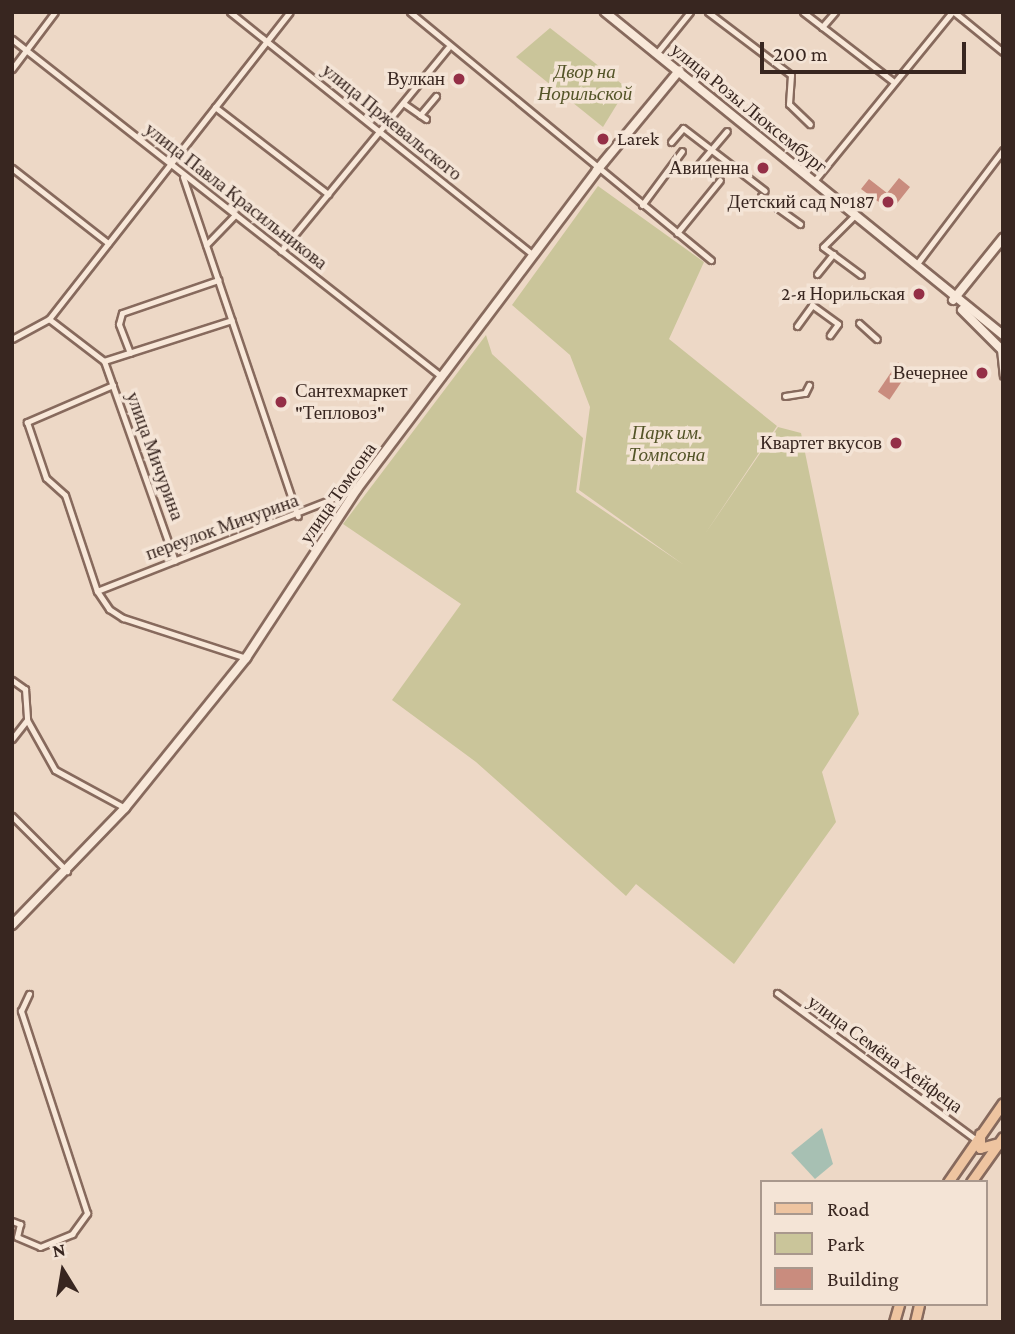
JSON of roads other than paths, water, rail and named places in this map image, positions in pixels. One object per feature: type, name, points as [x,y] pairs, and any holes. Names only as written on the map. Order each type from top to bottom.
[{"type":"main road","points":[[949,1180],[1003,1102]]},
{"type":"main road","points":[[984,1126],[978,1142],[982,1149],[1003,1137]]},
{"type":"main road","points":[[972,1180],[1003,1137]]},
{"type":"street","points":[[12,69],[55,12]]},
{"type":"street","name":"улица Пржевальского","points":[[230,12],[534,256]]},
{"type":"street","points":[[12,339],[49,319],[290,12]]},
{"type":"street","points":[[410,12],[447,48],[711,260]]},
{"type":"street","name":"улица Розы Люксембург","points":[[605,12],[815,180],[953,300],[1003,335]]},
{"type":"street","points":[[656,54],[690,12]]},
{"type":"street","points":[[708,12],[791,75],[789,104],[810,124]]},
{"type":"street","points":[[803,12],[894,82]]},
{"type":"street","points":[[822,27],[835,12]]},
{"type":"street","points":[[815,180],[953,12],[1003,52]]},
{"type":"street","name":"улица Павла Красильникова","points":[[12,38],[442,377]]},
{"type":"street","points":[[281,251],[447,48]]},
{"type":"street","name":"улица Томсона","points":[[12,925],[125,808],[246,658],[357,489],[597,170],[679,71]]},
{"type":"street","points":[[404,103],[423,117],[436,96]]},
{"type":"street","points":[[215,107],[328,194]]},
{"type":"street","points":[[671,142],[682,128],[800,224]]},
{"type":"street","points":[[699,164],[727,131]]},
{"type":"street","points":[[642,205],[682,150]]},
{"type":"street","points":[[914,268],[1003,150]]},
{"type":"street","points":[[12,167],[108,243]]},
{"type":"street","points":[[180,171],[190,188],[206,245],[298,516]]},
{"type":"street","points":[[677,233],[720,180]]},
{"type":"street","points":[[206,245],[235,215]]},
{"type":"street","points":[[855,215],[823,247],[860,275]]},
{"type":"street","points":[[1003,237],[953,300],[1002,350],[1003,376]]},
{"type":"street","points":[[817,274],[833,254]]},
{"type":"street","points":[[130,353],[119,324],[122,313],[218,280]]},
{"type":"street","points":[[797,326],[812,305],[838,324],[830,335]]},
{"type":"street","points":[[49,319],[104,362],[232,320]]},
{"type":"street","points":[[859,323],[877,339]]},
{"type":"street","name":"улица Мичурина","points":[[104,362],[175,561]]},
{"type":"street","points":[[113,385],[27,422],[46,478],[65,495],[97,591],[109,609],[123,618],[246,658]]},
{"type":"street","points":[[785,397],[805,393],[809,385]]},
{"type":"street","name":"переулок Мичурина","points":[[97,591],[298,516],[357,489]]},
{"type":"street","points":[[12,680],[25,690],[27,720],[55,771],[125,808]]},
{"type":"street","points":[[12,738],[27,720]]},
{"type":"street","points":[[12,816],[67,871]]},
{"type":"street","points":[[12,1221],[20,1224],[16,1237],[40,1247],[72,1234],[87,1213],[21,1011],[29,993]]},
{"type":"street","name":"улица Семёна Хейфеца","points":[[777,993],[975,1139]]},
{"type":"place","name":"Вулкан","points":[[459,79]]},
{"type":"place","name":"Larek","points":[[603,139]]},
{"type":"place","name":"Авиценна","points":[[763,168]]},
{"type":"place","name":"Детский сад №187","points":[[888,202]]},
{"type":"place","name":"2-я Норильская","points":[[919,294]]},
{"type":"place","name":"Вечернее","points":[[982,373]]},
{"type":"place","name":"Сантехмаркет \"Тепловоз\"","points":[[281,402]]},
{"type":"place","name":"Квартет вкусов","points":[[896,443]]},
{"type":"park label","name":"Двор на Норильской","points":[[585,83]]},
{"type":"park label","name":"Парк им. Томпсона","points":[[667,444]]}]
